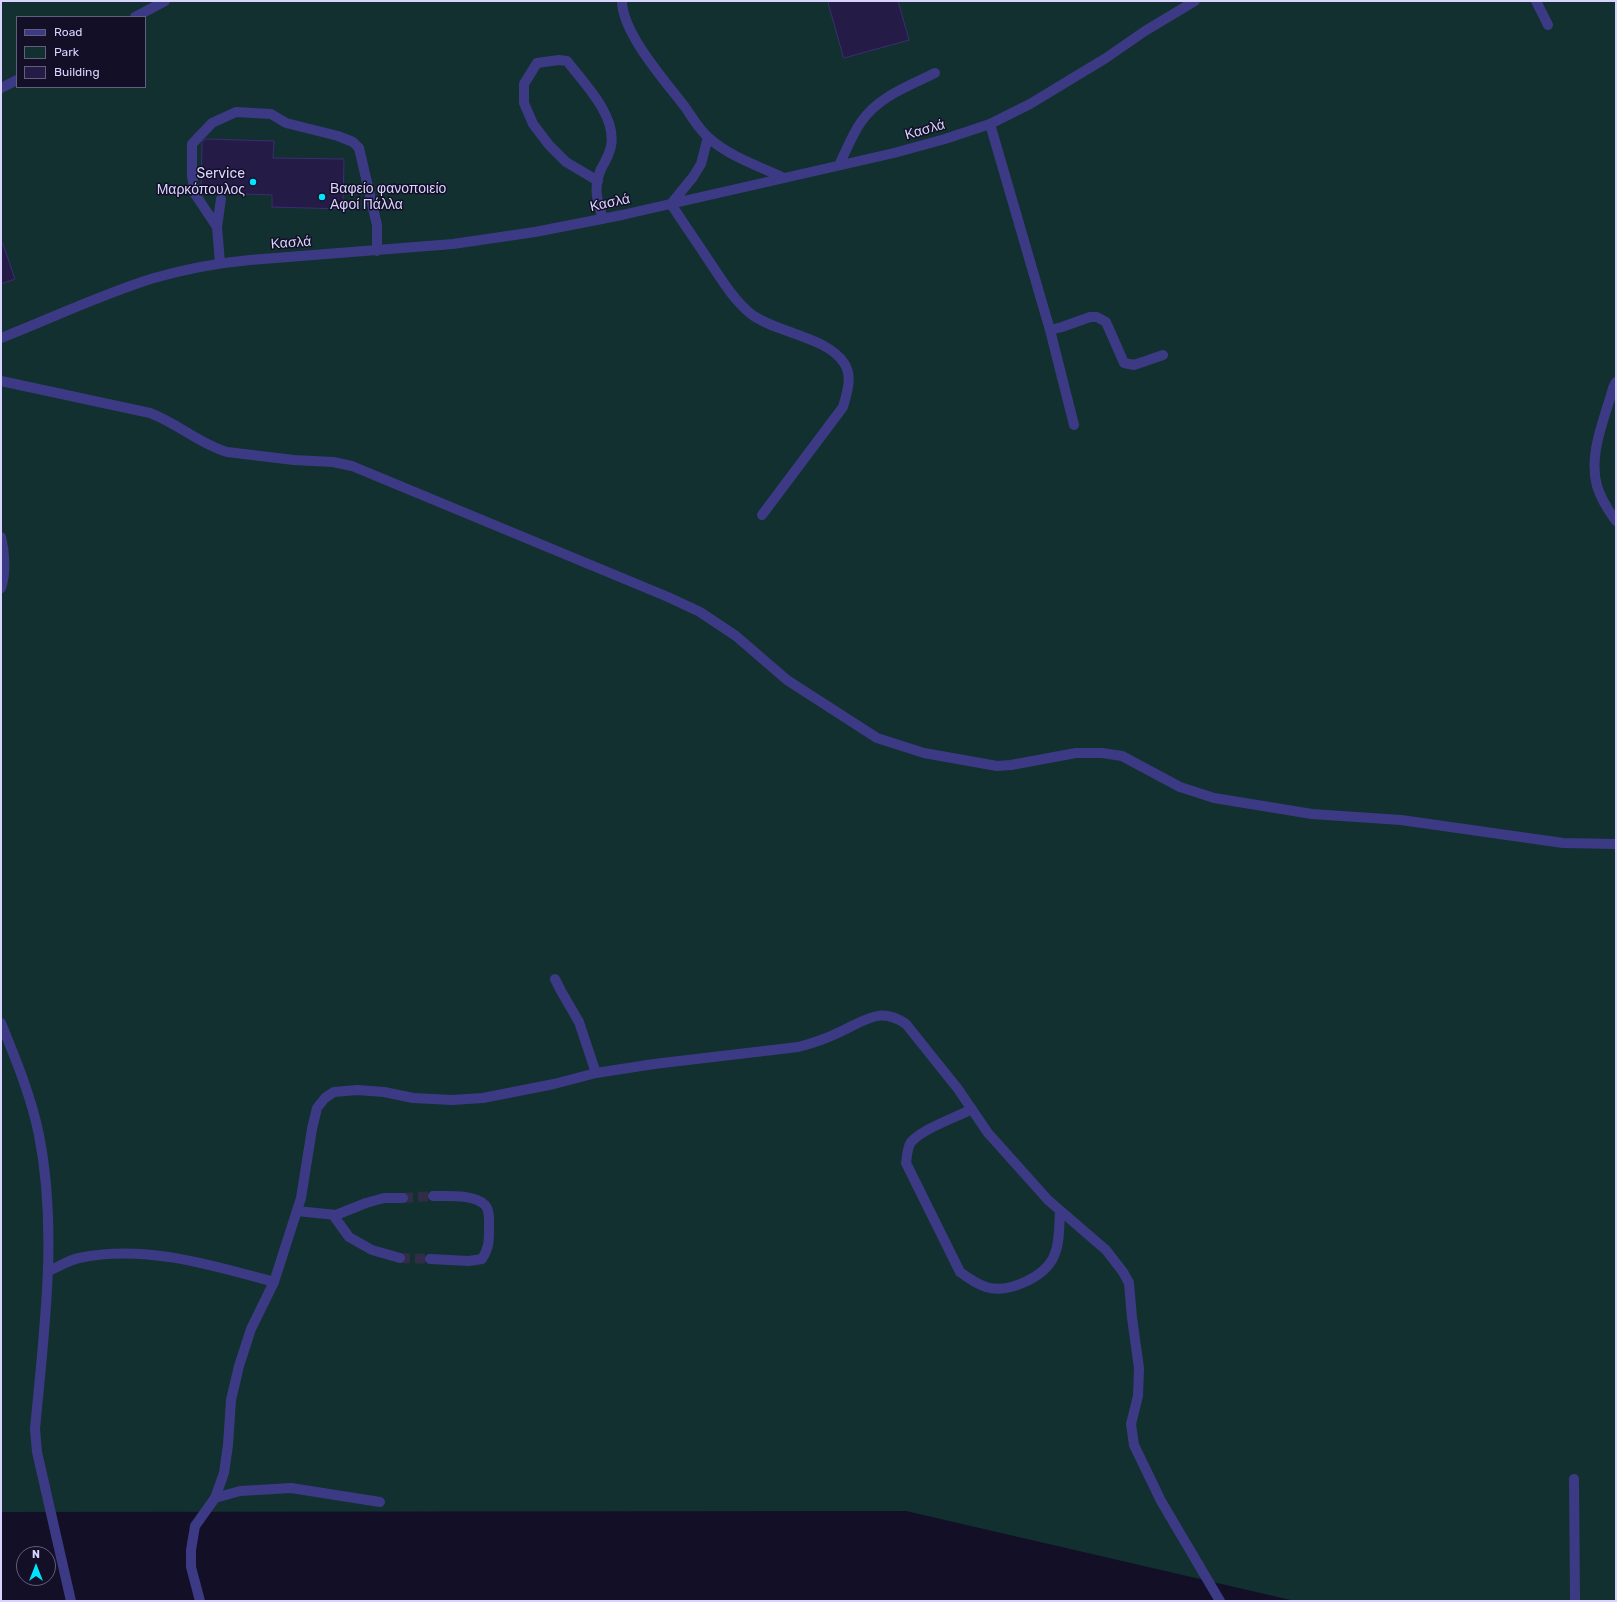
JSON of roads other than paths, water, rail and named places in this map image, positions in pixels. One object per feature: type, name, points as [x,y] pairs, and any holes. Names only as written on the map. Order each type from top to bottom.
[{"type":"street","points":[[137,16],[166,1]]},
{"type":"street","points":[[622,1],[622,6],[628,25],[642,49],[708,137],[734,155],[784,178]]},
{"type":"street","name":"Κασλά","points":[[1,338],[125,288],[161,276],[220,263],[377,251],[498,239],[603,219],[671,204],[839,166],[938,141],[990,124],[1030,104],[1106,58],[1145,31],[1195,1]]},
{"type":"street","points":[[1536,1],[1548,25]]},
{"type":"street","points":[[598,181],[566,162],[549,145],[533,124],[524,103],[524,84],[537,63],[559,60],[567,61],[605,111],[611,132],[611,146],[600,172],[596,195],[603,219]]},
{"type":"street","points":[[839,166],[861,122],[873,108],[886,97],[935,73]]},
{"type":"street","points":[[1,88],[16,80]]},
{"type":"street","points":[[217,228],[195,194],[192,176],[192,144],[212,123],[236,112],[271,114],[286,123],[338,136],[353,142],[359,148],[377,225],[377,251]]},
{"type":"street","points":[[990,124],[1050,330],[1074,425]]},
{"type":"street","points":[[708,137],[701,164],[693,177],[671,204],[732,296],[752,315],[774,326],[824,346],[837,355],[845,364],[848,375],[848,391],[843,407],[762,515]]},
{"type":"street","points":[[220,263],[217,228],[221,199]]},
{"type":"street","points":[[1050,330],[1090,317],[1097,317],[1106,322],[1124,363],[1134,365],[1163,355]]},
{"type":"street","points":[[1,381],[150,413],[165,418],[217,449],[227,452],[294,460],[333,462],[352,466],[668,597],[700,612],[736,636],[787,680],[877,738],[924,754],[997,766],[1027,763],[1076,754],[1116,755],[1122,756],[1139,764],[1180,787],[1214,798],[1312,814],[1401,820],[1563,843],[1616,844]]},
{"type":"street","points":[[1616,382],[1613,388],[1595,455],[1597,484],[1602,499],[1616,522]]},
{"type":"street","points":[[1,537],[4,576],[1,588]]},
{"type":"street","points":[[556,979],[561,991],[579,1022],[596,1073]]},
{"type":"street","points":[[200,1601],[195,1587],[191,1567],[191,1550],[195,1526],[215,1498],[224,1473],[228,1445],[231,1400],[239,1366],[251,1329],[274,1282],[297,1211],[301,1198],[312,1129],[317,1108],[325,1098],[334,1092],[357,1090],[384,1092],[413,1098],[452,1100],[484,1098],[554,1084],[596,1073],[654,1064],[798,1048],[815,1043],[872,1016],[882,1015],[898,1019],[906,1024],[958,1089],[988,1133],[1048,1200],[1110,1255],[1123,1272],[1129,1283],[1139,1368],[1138,1396],[1131,1424],[1134,1445],[1161,1501],[1220,1601]]},
{"type":"street","points":[[1,1023],[19,1068],[39,1134],[47,1190],[49,1232],[48,1271],[35,1429],[37,1452],[71,1601]]},
{"type":"street","points":[[972,1109],[926,1131],[911,1142],[907,1152],[906,1164],[960,1272],[987,1288],[1009,1289],[1031,1278],[1049,1266],[1055,1256],[1058,1242],[1060,1211]]},
{"type":"street","points":[[430,1259],[469,1262],[482,1259],[488,1250],[489,1214],[485,1205],[476,1200],[461,1197],[433,1196]]},
{"type":"street","points":[[297,1211],[336,1215],[366,1203],[384,1198],[403,1198]]},
{"type":"street","points":[[333,1215],[349,1237],[372,1250],[400,1258]]},
{"type":"street","points":[[48,1271],[78,1258],[124,1253],[155,1255],[214,1266],[274,1282]]},
{"type":"street","points":[[1574,1479],[1575,1601]]},
{"type":"street","points":[[215,1498],[240,1491],[291,1488],[380,1502]]},
{"type":"tunnel","points":[[403,1198],[433,1196]]},
{"type":"tunnel","points":[[400,1258],[430,1259]]},
{"type":"place","name":"Service Μαρκόπουλος","points":[[253,182]]},
{"type":"place","name":"Βαφείο φανοποιείο Αφοί Πάλλα","points":[[322,197]]}]
